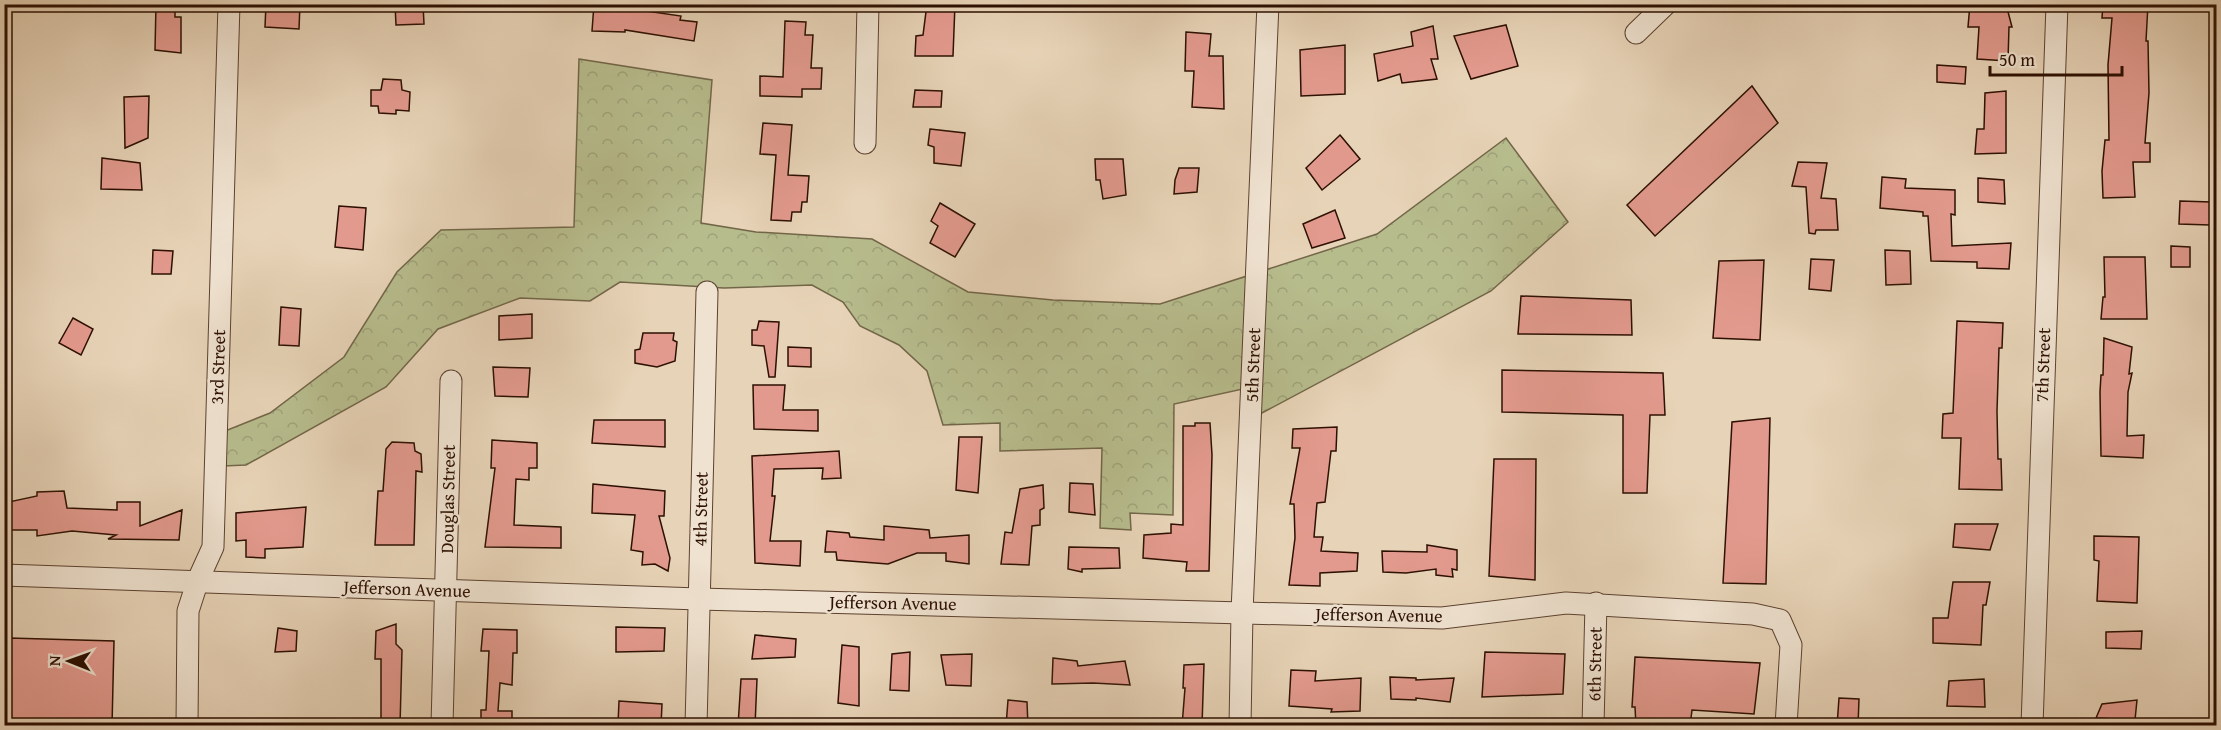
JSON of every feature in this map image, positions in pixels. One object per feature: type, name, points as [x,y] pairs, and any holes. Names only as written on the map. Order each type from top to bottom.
[{"type":"street","name":"3rd Street","points":[[187,726],[188,611],[198,580],[213,547],[229,4]]},
{"type":"street","points":[[865,143],[868,4]]},
{"type":"street","name":"5th Street","points":[[1240,726],[1242,612],[1268,4]]},
{"type":"street","points":[[1636,33],[1665,4]]},
{"type":"street","name":"7th Street","points":[[2032,726],[2057,4]]},
{"type":"street","name":"4th Street","points":[[696,726],[707,292]]},
{"type":"street","name":"Douglas Street","points":[[442,726],[451,381]]},
{"type":"street","name":"Jefferson Avenue","points":[[4,575],[699,599],[1442,618],[1566,603],[1753,614],[1780,620],[1791,645],[1786,726]]},
{"type":"street","name":"6th Street","points":[[1593,726],[1596,603]]},
{"type":"green space","points":[[579,59],[712,80],[701,223],[756,232],[872,239],[968,292],[1053,300],[1160,304],[1377,234],[1506,138],[1568,222],[1491,291],[1262,413],[1247,388],[1174,404],[1173,515],[1130,513],[1131,530],[1100,528],[1102,448],[1000,451],[1000,423],[943,425],[927,371],[899,345],[860,326],[843,302],[812,285],[724,288],[620,282],[590,301],[520,298],[438,329],[386,387],[246,465],[223,466],[225,431],[270,413],[344,357],[397,272],[441,230],[574,227]]},
{"type":"building","points":[[156,4],[175,4],[175,17],[181,17],[181,53],[155,50]]},
{"type":"building","points":[[266,4],[300,4],[299,29],[265,27]]},
{"type":"building","points":[[395,4],[423,4],[424,24],[396,25]]},
{"type":"building","points":[[594,4],[626,4],[626,8],[681,16],[680,20],[697,22],[694,41],[625,30],[625,32],[592,31]]},
{"type":"building","points":[[927,4],[955,4],[953,56],[915,56],[916,36],[923,35]]},
{"type":"building","points":[[1970,4],[2006,4],[2012,27],[2009,27],[2008,61],[1977,59],[1979,27],[1968,27]]},
{"type":"building","points":[[2103,4],[2148,4],[2146,41],[2148,41],[2149,93],[2145,143],[2150,143],[2150,162],[2133,162],[2135,197],[2103,198],[2102,171],[2105,140],[2109,140],[2108,65],[2112,18],[2102,18]]},
{"type":"building","points":[[785,21],[806,22],[805,35],[813,35],[811,68],[822,68],[821,89],[802,89],[802,97],[760,96],[760,76],[783,77]]},
{"type":"building","points":[[1506,25],[1518,66],[1471,79],[1454,36]]},
{"type":"building","points":[[1433,26],[1438,59],[1431,59],[1437,79],[1402,83],[1400,74],[1378,81],[1374,54],[1413,46],[1411,32]]},
{"type":"building","points":[[1186,32],[1211,34],[1209,56],[1223,56],[1224,109],[1192,107],[1194,71],[1185,71]]},
{"type":"building","points":[[1345,45],[1345,94],[1301,96],[1300,50]]},
{"type":"building","points":[[1937,65],[1966,67],[1965,84],[1937,82]]},
{"type":"building","points":[[383,79],[401,80],[402,90],[410,92],[409,111],[396,110],[396,114],[379,113],[378,106],[371,106],[371,90],[381,90]]},
{"type":"building","points":[[1752,86],[1778,123],[1655,236],[1627,205]]},
{"type":"building","points":[[915,90],[942,91],[941,107],[913,107]]},
{"type":"building","points":[[2006,91],[2006,153],[1975,154],[1977,129],[1984,129],[1985,93]]},
{"type":"building","points":[[149,96],[148,138],[125,148],[124,97]]},
{"type":"building","points":[[763,123],[792,125],[788,175],[809,176],[807,202],[802,202],[801,212],[792,212],[791,221],[771,220],[776,155],[760,154]]},
{"type":"building","points":[[930,129],[965,133],[961,166],[934,163],[934,147],[928,145]]},
{"type":"building","points":[[1340,135],[1360,159],[1322,190],[1306,168]]},
{"type":"building","points":[[102,158],[140,163],[142,190],[101,189]]},
{"type":"building","points":[[1095,159],[1123,159],[1126,195],[1103,199],[1100,180],[1096,180]]},
{"type":"building","points":[[1798,162],[1827,163],[1821,198],[1836,199],[1838,230],[1816,230],[1815,234],[1809,233],[1806,187],[1792,186]]},
{"type":"building","points":[[1179,168],[1199,168],[1197,192],[1174,194]]},
{"type":"building","points":[[1882,177],[1906,179],[1905,188],[1955,190],[1955,215],[1951,214],[1952,246],[2011,243],[2009,269],[1977,268],[1977,262],[1931,261],[1928,216],[1923,216],[1923,212],[1880,208]]},
{"type":"building","points":[[1978,178],[2004,180],[2005,204],[1978,202]]},
{"type":"building","points":[[2180,201],[2211,202],[2210,225],[2179,224]]},
{"type":"building","points":[[940,203],[975,224],[955,257],[930,243],[938,226],[931,221]]},
{"type":"building","points":[[339,206],[366,208],[363,250],[335,247]]},
{"type":"building","points":[[1335,210],[1345,238],[1312,248],[1303,224]]},
{"type":"building","points":[[2171,246],[2190,247],[2190,267],[2171,267]]},
{"type":"building","points":[[153,250],[173,251],[171,274],[152,274]]},
{"type":"building","points":[[1885,250],[1910,251],[1911,284],[1886,285]]},
{"type":"building","points":[[2104,257],[2145,257],[2147,319],[2101,319],[2103,297],[2105,297]]},
{"type":"building","points":[[1811,259],[1834,260],[1831,291],[1809,289]]},
{"type":"building","points":[[1764,260],[1760,340],[1713,338],[1719,261]]},
{"type":"building","points":[[1521,296],[1631,300],[1632,335],[1518,334]]},
{"type":"building","points":[[281,307],[301,309],[299,346],[279,345]]},
{"type":"building","points":[[532,314],[532,338],[499,340],[499,316]]},
{"type":"building","points":[[73,318],[93,329],[81,355],[59,343]]},
{"type":"building","points":[[759,321],[779,322],[775,377],[769,377],[764,346],[752,345],[752,330],[757,330]]},
{"type":"building","points":[[1957,321],[2003,323],[2002,348],[1999,348],[1997,411],[1998,459],[2001,459],[2002,490],[1959,489],[1961,438],[1942,438],[1943,414],[1953,413]]},
{"type":"building","points":[[643,333],[674,333],[673,340],[677,342],[675,361],[657,367],[635,363],[635,350],[640,349]]},
{"type":"building","points":[[2104,338],[2132,347],[2127,436],[2144,435],[2143,458],[2101,456],[2100,392]]},
{"type":"building","points":[[788,347],[811,348],[811,367],[788,366]]},
{"type":"building","points":[[493,367],[530,368],[528,397],[495,396]]},
{"type":"building","points":[[1502,370],[1663,373],[1665,415],[1650,415],[1647,493],[1623,493],[1623,415],[1502,412]]},
{"type":"building","points":[[753,385],[785,385],[783,410],[818,410],[818,431],[754,429]]},
{"type":"building","points":[[1770,418],[1766,584],[1723,583],[1732,422]]},
{"type":"building","points":[[594,420],[665,420],[665,447],[592,443]]},
{"type":"building","points":[[1195,423],[1210,423],[1212,455],[1209,571],[1186,571],[1187,562],[1143,558],[1144,535],[1171,533],[1171,524],[1183,525],[1183,426],[1195,426]]},
{"type":"building","points":[[1337,427],[1336,451],[1331,451],[1325,502],[1317,503],[1314,537],[1323,537],[1321,551],[1358,553],[1357,571],[1320,573],[1320,586],[1289,585],[1295,538],[1294,504],[1290,504],[1300,448],[1292,448],[1293,429]]},
{"type":"building","points":[[959,437],[982,437],[978,493],[956,490]]},
{"type":"building","points":[[492,440],[537,443],[537,468],[529,468],[529,480],[516,479],[514,525],[561,527],[561,548],[485,547],[495,468],[491,468]]},
{"type":"building","points":[[392,442],[414,443],[415,451],[421,454],[422,472],[416,471],[414,545],[375,545],[378,491],[383,491],[386,449]]},
{"type":"building","points":[[839,451],[841,478],[822,479],[823,468],[774,469],[772,496],[775,496],[770,541],[801,541],[800,566],[755,563],[752,456]]},
{"type":"building","points":[[1494,459],[1536,459],[1535,580],[1489,576]]},
{"type":"building","points":[[1070,483],[1093,484],[1095,515],[1069,512]]},
{"type":"building","points":[[593,484],[665,491],[664,516],[659,516],[670,558],[668,571],[655,564],[642,565],[643,552],[631,550],[635,515],[592,513]]},
{"type":"building","points":[[1043,485],[1044,508],[1040,510],[1040,525],[1032,526],[1029,565],[1001,564],[1005,532],[1012,533],[1020,489]]},
{"type":"building","points":[[64,491],[67,508],[117,510],[117,502],[140,502],[140,526],[182,510],[179,540],[108,539],[116,535],[72,531],[37,536],[37,530],[4,530],[4,503],[37,496],[37,492]]},
{"type":"building","points":[[306,507],[303,547],[265,549],[265,558],[246,557],[246,540],[236,541],[236,513]]},
{"type":"building","points":[[1955,524],[1998,524],[1990,550],[1953,547]]},
{"type":"building","points":[[884,526],[929,530],[930,538],[969,535],[969,564],[946,561],[946,553],[917,553],[888,564],[837,560],[836,552],[825,552],[827,531],[849,533],[850,537],[884,540]]},
{"type":"building","points":[[2094,536],[2139,537],[2137,603],[2097,601],[2099,561],[2094,560]]},
{"type":"building","points":[[1427,545],[1457,550],[1457,570],[1452,569],[1453,577],[1436,575],[1436,569],[1406,573],[1383,572],[1382,551],[1427,552]]},
{"type":"building","points":[[1069,547],[1119,548],[1120,568],[1082,569],[1082,572],[1068,569]]},
{"type":"building","points":[[1953,582],[1990,582],[1986,605],[1983,605],[1981,645],[1933,643],[1933,618],[1948,618]]},
{"type":"building","points":[[396,624],[396,644],[402,650],[400,726],[381,726],[381,659],[375,659],[376,631]]},
{"type":"building","points":[[616,627],[665,628],[664,651],[616,652]]},
{"type":"building","points":[[278,628],[297,631],[296,651],[275,652]]},
{"type":"building","points":[[483,629],[517,630],[517,653],[513,653],[512,685],[500,683],[498,711],[512,711],[512,726],[481,726],[481,710],[486,710],[489,651],[481,651]]},
{"type":"building","points":[[2142,631],[2141,649],[2106,648],[2106,632]]},
{"type":"building","points":[[755,635],[796,639],[795,657],[752,659]]},
{"type":"building","points":[[9,638],[114,641],[112,726],[4,724],[4,689],[7,689]]},
{"type":"building","points":[[842,645],[859,647],[859,706],[838,703]]},
{"type":"building","points":[[910,652],[909,691],[890,690],[892,654]]},
{"type":"building","points":[[1485,652],[1565,654],[1563,694],[1482,697]]},
{"type":"building","points":[[972,654],[971,686],[946,685],[941,655]]},
{"type":"building","points":[[1635,657],[1760,663],[1754,714],[1692,710],[1690,726],[1636,726],[1635,707],[1632,707]]},
{"type":"building","points":[[1053,658],[1077,661],[1078,666],[1125,661],[1130,685],[1052,684]]},
{"type":"building","points":[[1204,664],[1202,726],[1182,726],[1184,665]]},
{"type":"building","points":[[1291,670],[1316,671],[1315,681],[1361,678],[1360,711],[1331,712],[1332,709],[1289,706]]},
{"type":"building","points":[[1390,677],[1416,678],[1416,680],[1454,678],[1450,702],[1416,698],[1416,700],[1391,699]]},
{"type":"building","points":[[741,679],[757,679],[755,726],[738,726]]},
{"type":"building","points":[[1984,679],[1985,707],[1947,706],[1949,681]]},
{"type":"building","points":[[1839,698],[1859,699],[1858,726],[1837,726]]},
{"type":"building","points":[[1008,700],[1027,702],[1028,726],[1006,726]]},
{"type":"building","points":[[2137,700],[2135,720],[2096,718],[2102,704]]},
{"type":"building","points":[[619,701],[662,704],[661,726],[618,724]]}]
